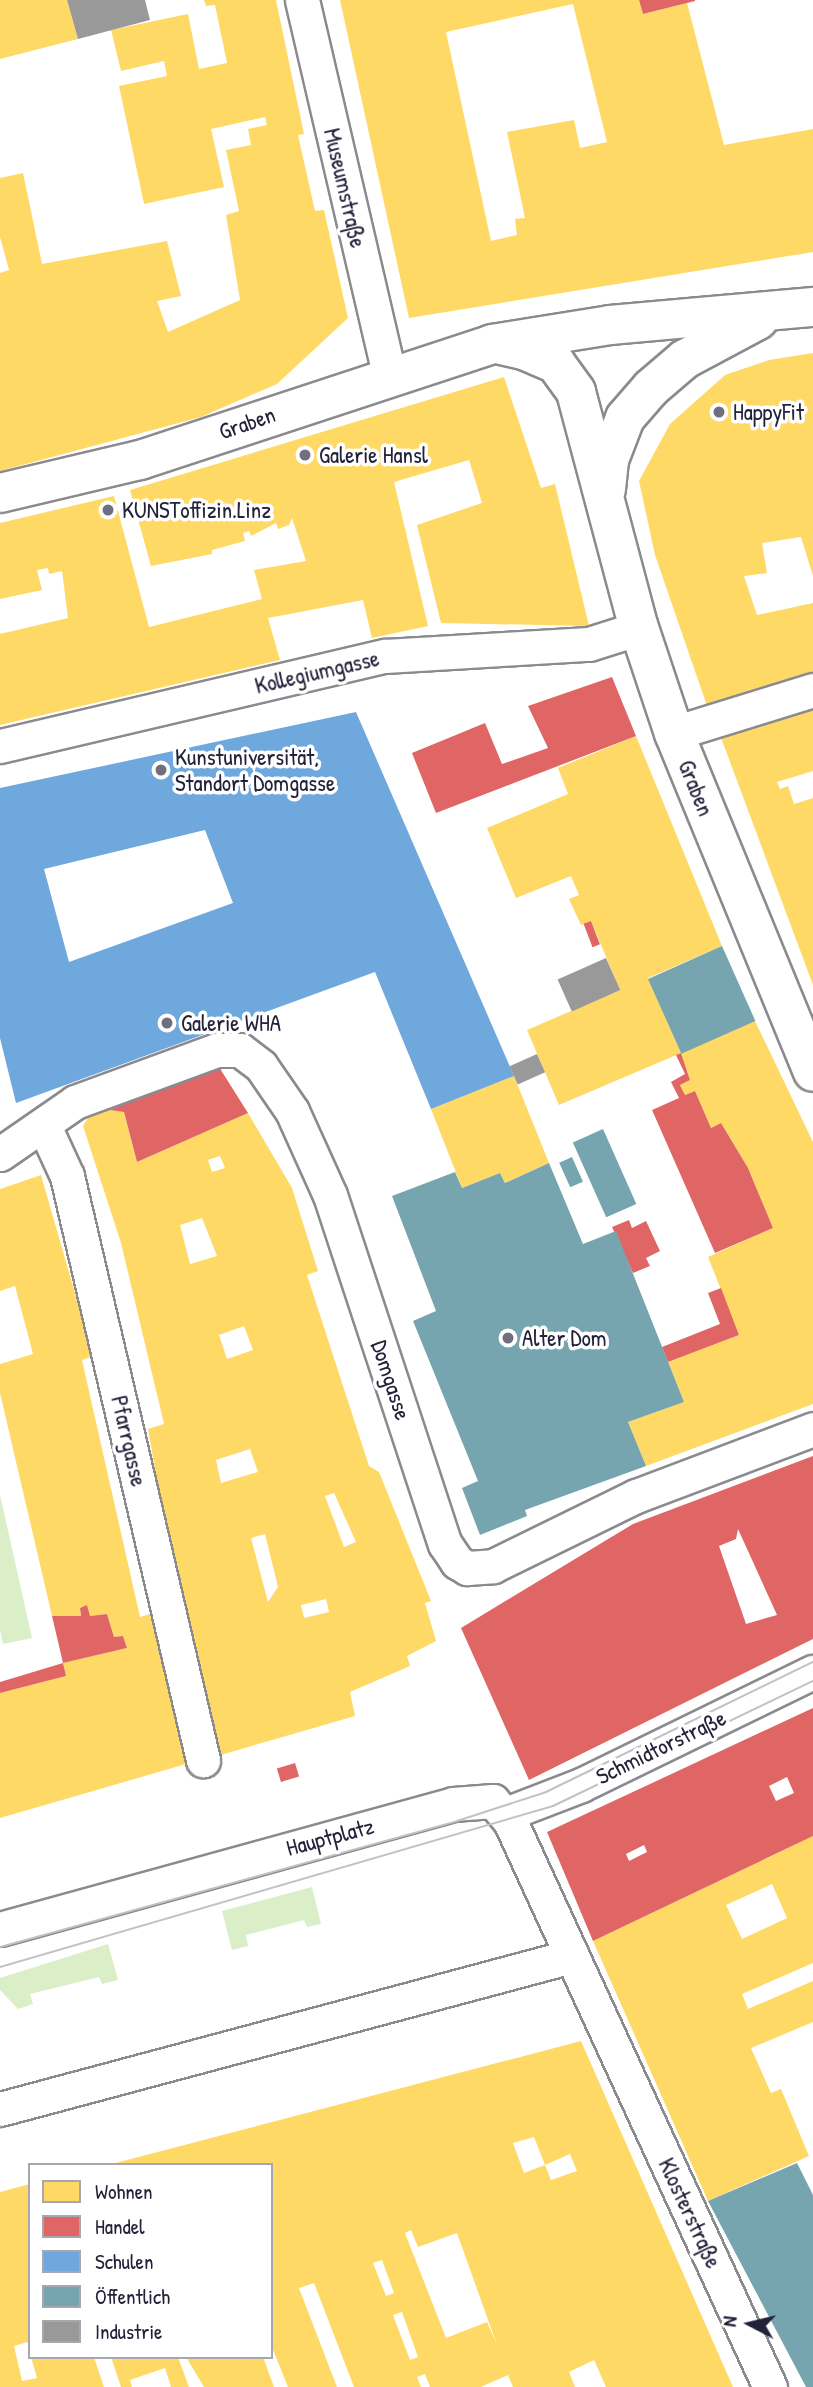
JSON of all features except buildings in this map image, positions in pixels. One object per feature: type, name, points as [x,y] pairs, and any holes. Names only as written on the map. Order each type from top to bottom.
[{"type":"street","name":"Museumstraße","points":[[302,0],[389,375]]},
{"type":"street","points":[[770,313],[813,307]]},
{"type":"street","name":"Graben","points":[[0,493],[140,460],[389,375],[492,344],[610,325],[770,313]]},
{"type":"street","name":"Graben","points":[[605,494],[610,460],[625,418],[651,388],[684,359],[770,313]]},
{"type":"street","name":"Graben","points":[[492,344],[527,351],[556,365],[576,392],[639,628],[674,733],[813,1072]]},
{"type":"street","name":"Kollegiumgasse","points":[[0,746],[384,656],[589,644],[639,628]]},
{"type":"street","points":[[674,733],[813,690]]},
{"type":"street","name":"Domgasse","points":[[44,1126],[75,1102],[217,1050],[240,1050],[261,1066],[292,1111],[331,1195],[445,1544],[457,1562],[467,1568],[493,1566],[636,1496],[813,1429]]},
{"type":"street","points":[[1,1152],[44,1126]]},
{"type":"street","name":"Pfarrgasse","points":[[44,1126],[67,1176],[203,1760]]},
{"type":"street","name":"Schmidtorstraße","points":[[506,1814],[581,1786],[813,1672]]},
{"type":"street","name":"Hauptplatz","points":[[0,1929],[453,1804],[493,1801],[506,1814]]},
{"type":"street","points":[[0,2109],[572,1956],[506,1814]]},
{"type":"street","name":"Klosterstraße","points":[[572,1956],[771,2387]]},
{"type":"green space","points":[[0,1495],[32,1638],[3,1644],[0,1630]]},
{"type":"green space","points":[[312,1887],[321,1924],[307,1927],[304,1920],[246,1935],[248,1946],[232,1950],[222,1911]]},
{"type":"green space","points":[[108,1944],[118,1980],[102,1984],[99,1977],[30,1994],[33,2004],[18,2009],[0,1990],[0,1978]]},
{"type":"tram line","points":[[0,1947],[457,1821],[546,1792],[813,1662]]},
{"type":"tram line","points":[[0,1967],[553,1806],[813,1681]]},
{"type":"place","name":"HappyFit","points":[[719,412]]},
{"type":"place","name":"Galerie Hansl","points":[[305,455]]},
{"type":"place","name":"KUNSToffizin.Linz","points":[[108,510]]},
{"type":"place","name":"Kunstuniversität, Standort Domgasse","points":[[161,770]]},
{"type":"place","name":"Galerie WHA","points":[[167,1023]]},
{"type":"place","name":"Alter Dom","points":[[508,1338]]}]
